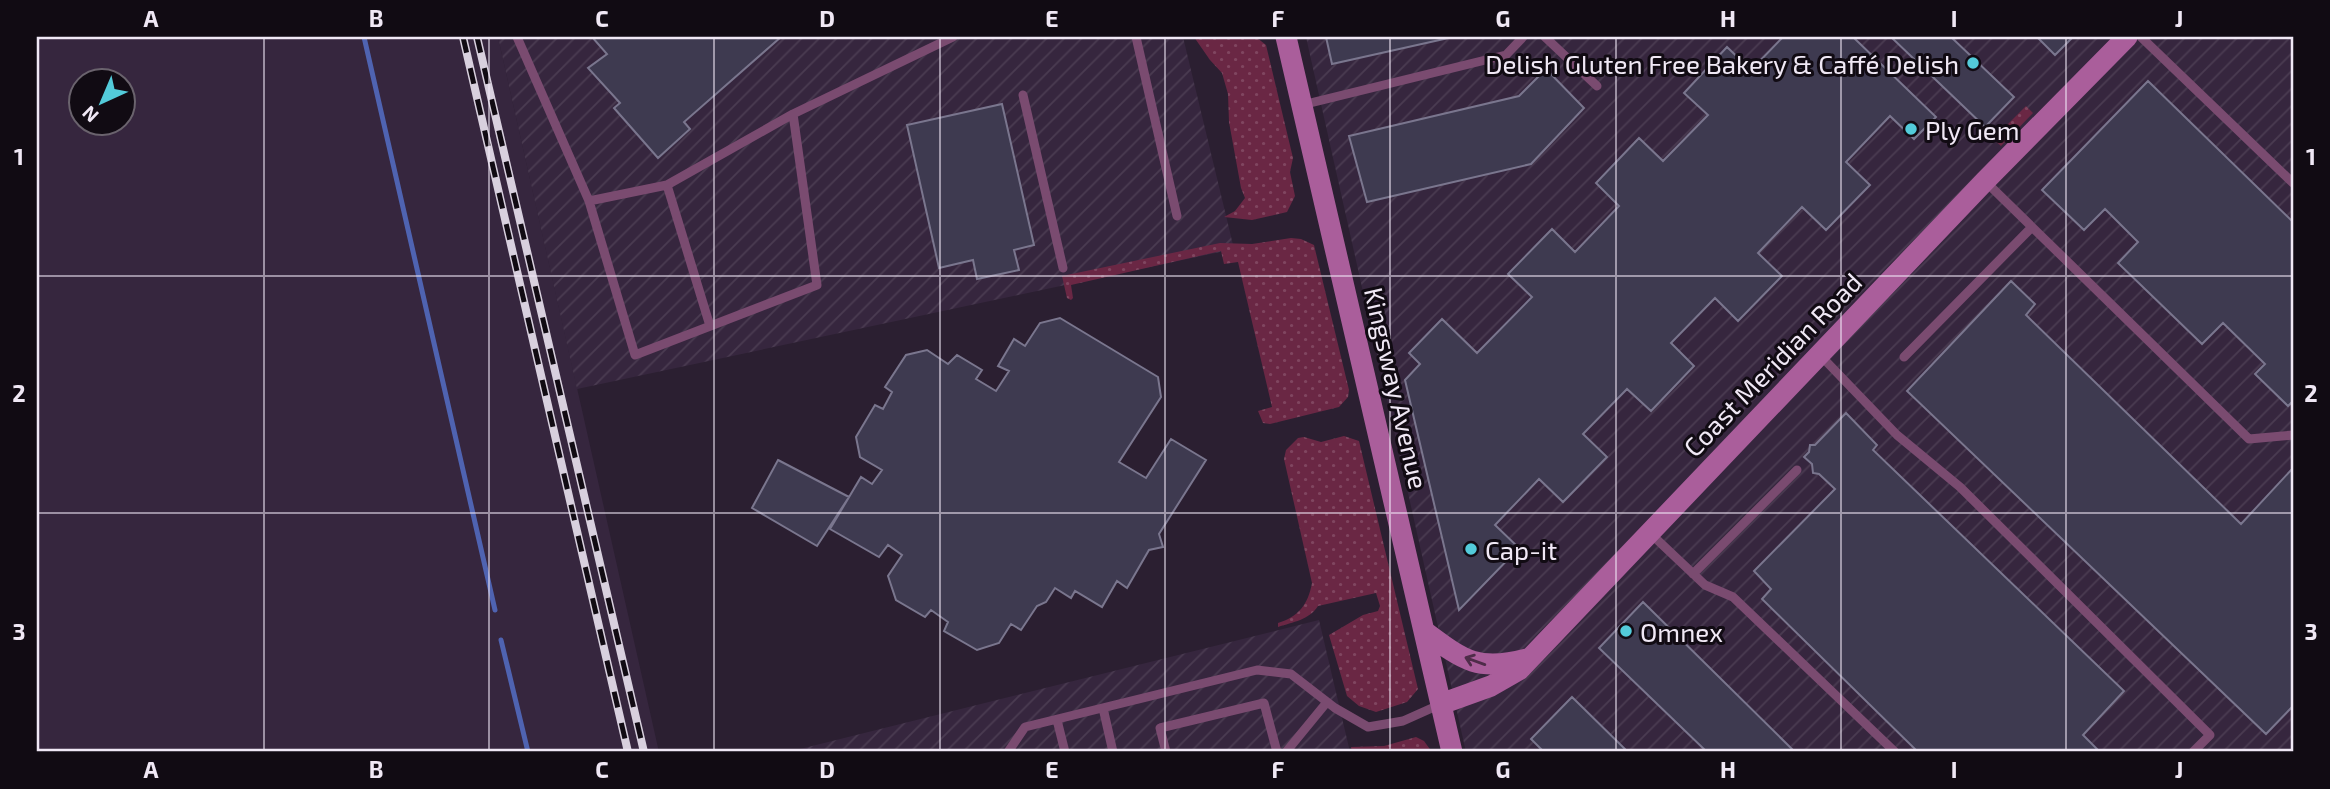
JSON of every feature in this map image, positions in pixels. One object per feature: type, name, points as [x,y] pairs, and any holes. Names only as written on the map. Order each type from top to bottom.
[{"type":"street","name":"Kingsway Avenue","points":[[1286,37],[1452,752]]},
{"type":"street","name":"Coast Meridian Road","points":[[1441,704],[1502,681],[1519,670],[1985,181],[2127,37]]},
{"type":"street","points":[[1424,631],[1447,648],[1473,662],[1485,665],[1497,666],[1532,657]]},
{"type":"lane","points":[[517,37],[589,201],[635,355],[817,285],[793,114]]},
{"type":"lane","points":[[589,201],[667,185],[793,114],[953,37]]},
{"type":"lane","points":[[1136,37],[1177,216]]},
{"type":"lane","points":[[1302,105],[1506,55],[1523,37]]},
{"type":"lane","points":[[1545,37],[1597,86]]},
{"type":"lane","points":[[2141,37],[2293,183]]},
{"type":"lane","points":[[1023,95],[1063,268]]},
{"type":"lane","points":[[1985,181],[2249,439],[2293,435]]},
{"type":"lane","points":[[667,185],[710,326]]},
{"type":"lane","points":[[1904,357],[2032,227]]},
{"type":"lane","points":[[1819,355],[1896,435],[1960,487],[2210,734],[2193,752]]},
{"type":"lane","points":[[1693,574],[1797,470]]},
{"type":"lane","points":[[1649,532],[1705,585],[1733,597],[1895,752]]},
{"type":"lane","points":[[1008,752],[1025,727],[1257,670],[1291,674],[1327,702],[1368,727],[1404,721],[1441,704]]},
{"type":"lane","points":[[1286,752],[1327,702]]},
{"type":"lane","points":[[1166,752],[1160,728],[1264,704],[1277,752]]},
{"type":"lane","points":[[1103,708],[1113,752]]},
{"type":"lane","points":[[1057,720],[1065,752]]},
{"type":"shaded area","points":[[37,37],[498,37],[659,752],[37,752]]},
{"type":"shaded area","points":[[498,37],[1183,37],[1234,249],[577,389]]},
{"type":"shaded area","points":[[1194,37],[1256,37],[1266,45],[1293,158],[1290,172],[1295,196],[1287,212],[1252,220],[1224,217],[1235,211],[1245,198],[1229,122],[1228,94],[1222,73]]},
{"type":"shaded area","points":[[1306,37],[2293,37],[2293,752],[1466,752]]},
{"type":"shaded area","points":[[2026,106],[2033,113],[2001,146],[1993,139]]},
{"type":"shaded area","points":[[1291,238],[1314,245],[1349,390],[1348,397],[1339,407],[1270,424],[1263,423],[1258,411],[1272,407],[1238,262],[1224,264],[1221,251],[1071,285],[1071,300],[1067,298],[1062,276],[1220,243],[1252,244]]},
{"type":"shaded area","points":[[1344,436],[1359,441],[1418,689],[1407,702],[1376,712],[1359,706],[1347,696],[1329,635],[1363,615],[1378,611],[1380,606],[1376,593],[1318,606],[1305,617],[1278,627],[1278,623],[1301,609],[1308,598],[1312,583],[1284,459],[1286,450],[1298,438],[1321,442]]},
{"type":"shaded area","points":[[1319,620],[1350,752],[788,752]]},
{"type":"shaded area","points":[[1416,737],[1424,741],[1432,752],[1352,752],[1351,747],[1384,746]]},
{"type":"building","points":[[592,37],[781,37],[684,122],[690,129],[658,158],[614,108],[620,103],[588,68],[607,54]]},
{"type":"building","points":[[1326,37],[1453,37],[1332,64]]},
{"type":"building","points":[[1783,37],[1853,37],[1936,117],[1914,139],[1890,116],[1846,162],[1870,185],[1826,230],[1802,207],[1758,253],[1782,276],[1738,321],[1715,298],[1671,343],[1694,366],[1651,411],[1627,389],[1583,434],[1607,457],[1563,502],[1539,479],[1495,525],[1519,548],[1459,610],[1405,380],[1420,364],[1409,353],[1442,319],[1477,353],[1532,297],[1508,274],[1552,229],[1575,252],[1619,206],[1596,183],[1639,138],[1663,161],[1708,115],[1684,93],[1727,47],[1751,70]]},
{"type":"building","points":[[1891,37],[1951,37],[2014,97],[1985,127]]},
{"type":"building","points":[[2037,37],[2073,37],[2055,55]]},
{"type":"building","points":[[1546,69],[1584,108],[1531,164],[1367,202],[1349,136],[1519,96]]},
{"type":"building","points":[[2148,81],[2293,222],[2293,401],[2288,406],[2255,374],[2265,364],[2223,323],[2202,344],[2118,263],[2138,242],[2105,209],[2084,230],[2042,190]]},
{"type":"building","points":[[1002,104],[1034,245],[1014,250],[1019,270],[977,279],[973,260],[939,268],[907,125]]},
{"type":"building","points":[[2011,281],[2035,304],[2026,315],[2241,524],[2293,468],[2293,706],[2266,734],[1907,391]]},
{"type":"building","points":[[1060,318],[1158,377],[1161,397],[1119,462],[1146,478],[1171,439],[1206,460],[1159,534],[1163,547],[1149,550],[1127,588],[1117,581],[1102,607],[1075,591],[1071,598],[1055,588],[1046,602],[1037,606],[1021,630],[1011,624],[999,643],[977,650],[944,631],[948,622],[931,610],[925,617],[896,600],[888,576],[902,555],[888,545],[879,557],[830,529],[861,477],[872,484],[882,470],[860,457],[856,437],[875,405],[883,409],[892,392],[885,387],[906,355],[927,350],[948,364],[957,355],[982,370],[976,379],[996,391],[1009,371],[998,366],[1014,339],[1025,346],[1040,323]]},
{"type":"building","points":[[1846,413],[1877,445],[1873,450],[2124,691],[2083,735],[2100,752],[1918,752],[1762,599],[1771,589],[1754,571],[1835,489],[1819,474],[1813,473],[1812,464],[1804,457],[1809,452],[1810,445],[1815,445]]},
{"type":"building","points":[[778,460],[849,497],[817,546],[752,508]]},
{"type":"building","points":[[1643,602],[1795,752],[1707,752],[1599,648]]},
{"type":"building","points":[[1572,697],[1628,752],[1544,752],[1531,739]]},
{"type":"waterway","points":[[364,37],[495,610]]},
{"type":"waterway","points":[[501,640],[528,752]]},
{"type":"railway","points":[[463,37],[628,752]]},
{"type":"railway","points":[[477,37],[644,752]]},
{"type":"place","name":"Delish Gluten Free Bakery & Caffé Delish","points":[[1973,63]]},
{"type":"place","name":"Ply Gem","points":[[1911,129]]},
{"type":"place","name":"Cap-it","points":[[1471,549]]},
{"type":"place","name":"Omnex","points":[[1626,631]]}]
